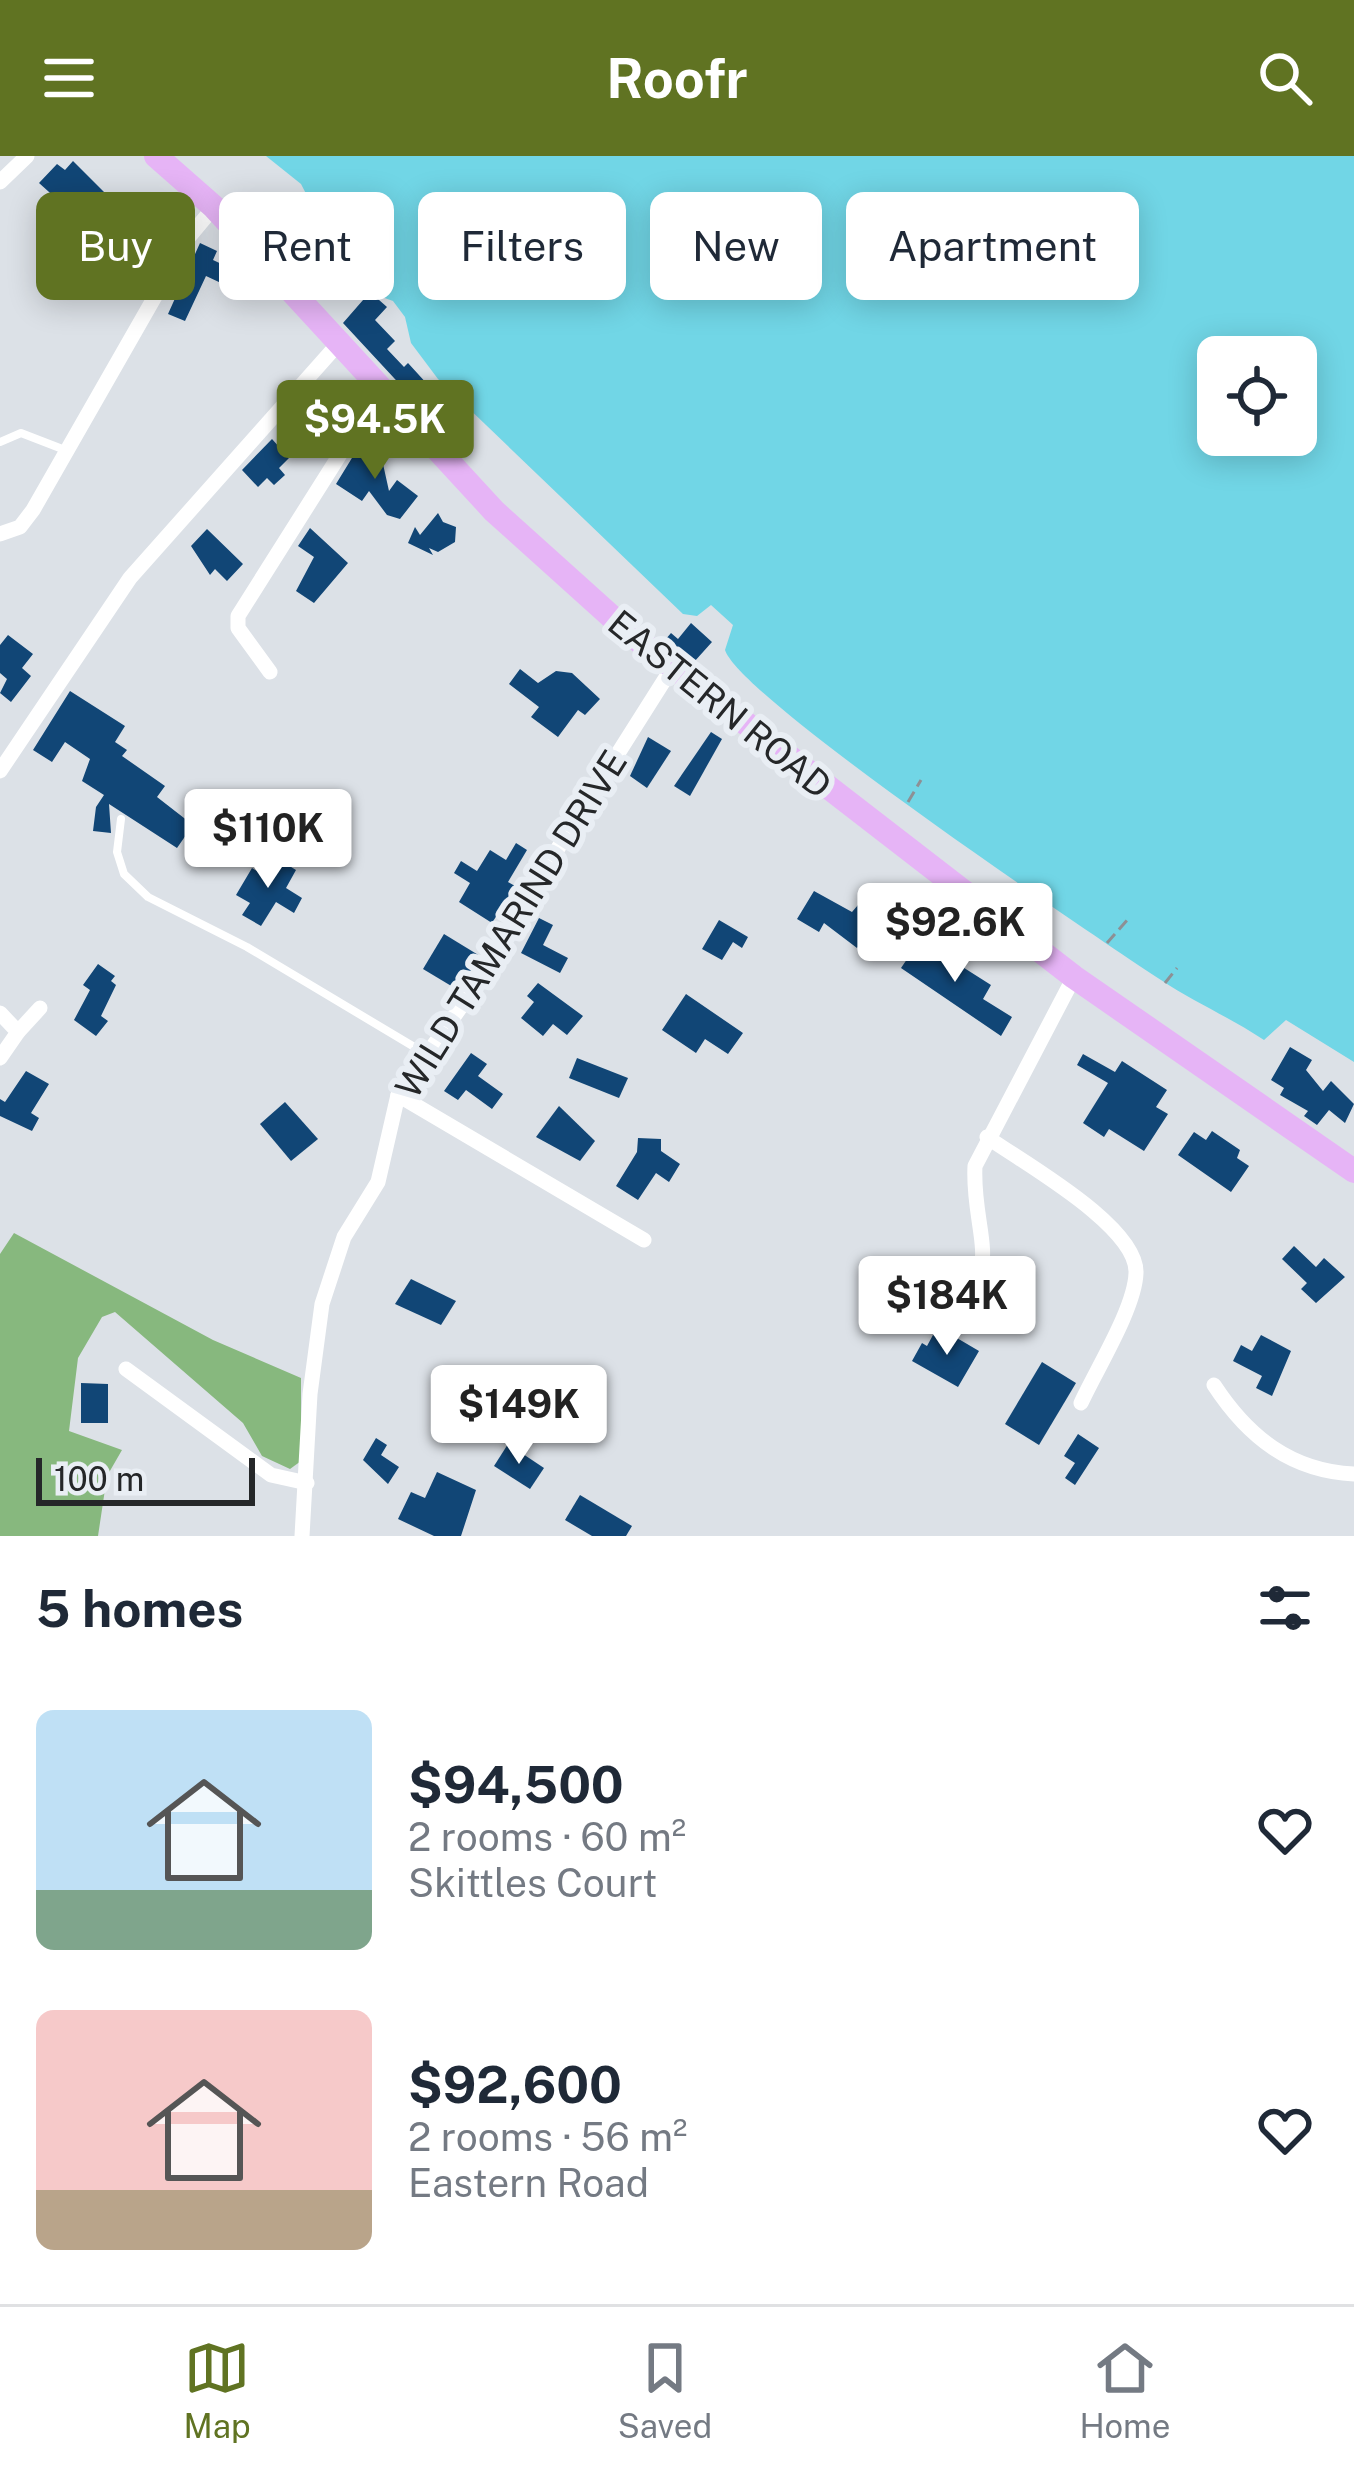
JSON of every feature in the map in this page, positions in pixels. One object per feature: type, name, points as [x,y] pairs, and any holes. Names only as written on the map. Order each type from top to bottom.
[{"type":"highway","name":"EASTERN ROAD","points":[[156,156],[214,207],[494,511],[672,668],[1074,977],[1354,1171]]},
{"type":"street","points":[[0,182],[27,156]]},
{"type":"street","points":[[0,534],[20,527],[189,238],[214,207]]},
{"type":"street","points":[[0,771],[130,578],[338,344]]},
{"type":"street","points":[[270,673],[238,628],[238,616],[380,392]]},
{"type":"street","name":"WILD TAMARIND DRIVE","points":[[302,1536],[310,1394],[322,1304],[344,1237],[378,1182],[398,1095],[496,959],[536,883],[672,668]]},
{"type":"street","points":[[932,1320],[964,1304],[982,1271],[975,1166],[986,1137],[1074,977]]},
{"type":"street","points":[[0,1058],[40,1008]]},
{"type":"street","points":[[0,1012],[18,1031]]},
{"type":"street","points":[[398,1095],[644,1240]]},
{"type":"street","points":[[986,1137],[1091,1209],[1132,1255],[1136,1273],[1130,1291],[1081,1403]]},
{"type":"street","points":[[126,1369],[256,1466],[283,1480],[307,1483]]},
{"type":"street","points":[[1214,1385],[1238,1422],[1294,1464],[1354,1474]]},
{"type":"lane","points":[[0,442],[21,433],[67,451]]},
{"type":"lane","points":[[121,819],[117,852],[124,874],[148,897],[247,946],[428,1055]]},
{"type":"path","points":[[908,802],[921,780]]},
{"type":"path","points":[[1107,943],[1129,918]]},
{"type":"path","points":[[1165,983],[1177,968]]},
{"type":"green space","points":[[14,1233],[213,1340],[301,1378],[301,1461],[290,1469],[262,1456],[243,1423],[115,1312],[102,1317],[78,1358],[69,1431],[122,1450],[107,1476],[98,1536],[0,1536],[0,1254]]},
{"type":"water","points":[[266,156],[1354,156],[1354,1062],[1286,1020],[1264,1040],[1174,988],[925,817],[791,716],[725,650],[733,625],[711,605],[697,616],[683,614],[438,379],[411,343],[405,317],[390,300],[394,300],[394,192],[305,192]]},
{"type":"building","points":[[73,161],[104,192],[49,192],[39,183],[57,164],[65,170]]},
{"type":"building","points":[[200,243],[217,251],[213,260],[219,263],[219,282],[206,276],[195,300],[195,254]]},
{"type":"building","points":[[174,300],[195,300],[185,321],[168,314]]},
{"type":"building","points":[[363,300],[379,300],[387,307],[375,320],[395,341],[387,349],[404,367],[408,363],[459,419],[445,433],[343,323]]},
{"type":"building","points":[[272,439],[289,458],[279,468],[285,475],[274,485],[267,478],[258,487],[242,470]]},
{"type":"building","points":[[363,440],[381,455],[389,491],[397,480],[418,496],[400,519],[387,515],[369,491],[362,501],[336,484]]},
{"type":"building","points":[[438,513],[443,522],[456,527],[455,542],[438,552],[429,548],[433,555],[408,543],[415,527],[420,535]]},
{"type":"building","points":[[310,528],[348,563],[314,603],[296,591],[314,557],[298,546]]},
{"type":"building","points":[[207,529],[243,564],[227,581],[215,569],[210,575],[191,546]]},
{"type":"building","points":[[691,623],[712,642],[694,662],[665,640],[671,633],[678,639]]},
{"type":"building","points":[[8,635],[33,654],[22,668],[31,676],[11,702],[0,693],[7,679],[0,673],[0,645]]},
{"type":"building","points":[[520,669],[538,683],[556,671],[572,673],[600,699],[585,715],[578,710],[558,737],[531,717],[539,707],[509,684]]},
{"type":"building","points":[[70,691],[125,726],[115,742],[127,750],[122,756],[165,786],[157,797],[193,825],[177,848],[109,804],[111,833],[93,831],[96,807],[104,795],[82,781],[90,759],[65,742],[52,762],[33,750]]},
{"type":"building","points":[[711,732],[722,739],[690,796],[674,786]]},
{"type":"building","points":[[648,737],[671,751],[647,788],[630,776]]},
{"type":"building","points":[[516,843],[527,850],[508,882],[515,886],[492,923],[459,902],[470,883],[454,873],[461,861],[477,871],[490,850],[506,860]]},
{"type":"building","points":[[273,856],[296,870],[286,888],[302,898],[294,913],[276,902],[261,926],[242,915],[250,903],[236,895],[252,868],[262,874]]},
{"type":"building","points":[[814,891],[852,912],[858,905],[878,921],[857,948],[824,923],[819,932],[797,919]]},
{"type":"building","points":[[539,918],[553,925],[543,945],[568,958],[560,973],[521,953]]},
{"type":"building","points":[[719,920],[748,937],[742,948],[733,942],[722,960],[702,949]]},
{"type":"building","points":[[444,934],[480,956],[458,990],[423,969]]},
{"type":"building","points":[[920,940],[991,985],[983,999],[1012,1017],[1001,1036],[901,968]]},
{"type":"building","points":[[98,964],[115,976],[111,981],[116,985],[101,1016],[108,1021],[96,1036],[74,1020],[90,990],[83,985]]},
{"type":"building","points":[[538,983],[583,1016],[567,1035],[553,1024],[543,1036],[521,1018],[534,1002],[527,996]]},
{"type":"building","points":[[686,994],[743,1033],[728,1054],[705,1039],[696,1053],[662,1030]]},
{"type":"building","points":[[1290,1047],[1312,1060],[1306,1070],[1323,1091],[1331,1081],[1354,1104],[1345,1123],[1329,1110],[1317,1125],[1304,1116],[1308,1111],[1280,1095],[1284,1088],[1271,1080]]},
{"type":"building","points":[[471,1053],[487,1064],[478,1076],[503,1094],[492,1109],[466,1090],[458,1100],[444,1091]]},
{"type":"building","points":[[1083,1054],[1115,1072],[1122,1061],[1167,1090],[1156,1107],[1168,1114],[1144,1151],[1109,1129],[1104,1137],[1083,1123],[1108,1083],[1077,1065]]},
{"type":"building","points":[[577,1058],[628,1078],[619,1098],[569,1078]]},
{"type":"building","points":[[26,1071],[49,1084],[31,1113],[39,1118],[32,1131],[0,1116],[0,1099],[5,1102]]},
{"type":"building","points":[[285,1102],[318,1139],[291,1161],[260,1124]]},
{"type":"building","points":[[559,1106],[595,1141],[580,1161],[536,1137]]},
{"type":"building","points":[[1212,1131],[1240,1150],[1237,1158],[1249,1166],[1231,1192],[1178,1155],[1194,1132],[1206,1140]]},
{"type":"building","points":[[638,1138],[661,1139],[661,1151],[680,1164],[669,1182],[656,1173],[638,1200],[616,1186],[637,1152]]},
{"type":"building","points":[[1294,1246],[1316,1267],[1324,1258],[1345,1277],[1316,1303],[1301,1289],[1307,1283],[1282,1259]]},
{"type":"building","points":[[411,1279],[456,1301],[441,1325],[395,1304]]},
{"type":"building","points":[[945,1331],[979,1351],[958,1387],[912,1361],[922,1343],[927,1346],[933,1335],[940,1339]]},
{"type":"building","points":[[1261,1335],[1291,1351],[1272,1396],[1256,1388],[1262,1376],[1233,1361],[1241,1345],[1252,1351]]},
{"type":"building","points":[[1042,1362],[1076,1383],[1039,1445],[1005,1424]]},
{"type":"building","points":[[81,1383],[108,1384],[108,1423],[81,1423]]},
{"type":"building","points":[[1078,1434],[1099,1448],[1075,1485],[1065,1478],[1075,1463],[1064,1456]]},
{"type":"building","points":[[376,1438],[387,1445],[381,1455],[399,1467],[388,1484],[363,1460]]},
{"type":"building","points":[[508,1444],[544,1468],[530,1489],[494,1466]]},
{"type":"building","points":[[437,1472],[476,1490],[461,1536],[434,1536],[398,1519],[411,1492],[425,1498]]},
{"type":"building","points":[[580,1495],[632,1526],[626,1536],[592,1536],[565,1520]]}]
